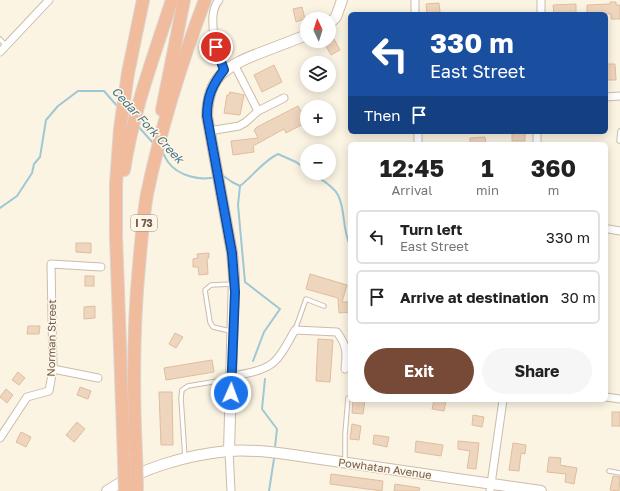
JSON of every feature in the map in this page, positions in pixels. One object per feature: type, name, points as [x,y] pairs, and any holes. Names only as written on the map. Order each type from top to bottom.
[{"type":"highway","name":"I 73","points":[[125,491],[116,236],[116,184],[120,129],[135,35],[143,0]]},
{"type":"highway","points":[[116,236],[129,139],[140,96],[172,0]]},
{"type":"highway","points":[[147,196],[165,93],[184,0]]},
{"type":"highway","name":"I 73","points":[[137,491],[134,401],[134,318],[147,196],[165,121],[189,42],[205,0]]},
{"type":"street","points":[[0,52],[49,0]]},
{"type":"street","points":[[219,0],[216,3],[213,18],[214,36],[224,70]]},
{"type":"street","points":[[336,17],[342,0]]},
{"type":"street","points":[[415,0],[415,12]]},
{"type":"street","points":[[541,0],[541,12]]},
{"type":"street","points":[[229,490],[235,284],[232,253],[209,131],[207,116],[209,94],[215,82],[224,70],[234,64],[300,38]]},
{"type":"street","points":[[234,64],[258,112]]},
{"type":"street","points":[[608,97],[620,96]]},
{"type":"street","points":[[209,131],[239,126],[258,112],[284,98]]},
{"type":"street","points":[[609,230],[620,231]]},
{"type":"street","name":"Norman Street","points":[[0,438],[27,397],[49,390],[53,369],[51,264],[101,267]]},
{"type":"street","points":[[232,377],[246,374],[274,362],[295,330],[337,332],[347,350],[345,369]]},
{"type":"street","points":[[53,369],[98,378]]},
{"type":"street","points":[[608,397],[620,399]]},
{"type":"street","points":[[490,487],[503,402]]},
{"type":"street","name":"Powhatan Avenue","points":[[107,491],[147,471],[185,459],[229,451],[266,452],[345,462],[490,487],[541,491]]},
{"type":"lane","points":[[0,39],[6,46]]},
{"type":"lane","points":[[619,141],[620,131]]},
{"type":"lane","points":[[234,331],[213,326],[210,322],[205,290],[211,285],[235,284]]},
{"type":"lane","points":[[295,330],[306,299],[324,306]]},
{"type":"lane","points":[[185,459],[181,398],[182,390],[193,385],[232,377]]},
{"type":"lane","points":[[345,462],[345,425],[348,398]]},
{"type":"lane","points":[[609,471],[620,473]]},
{"type":"building","points":[[610,2],[616,2],[616,5],[620,5],[620,19],[611,19],[611,14],[608,14],[608,12],[587,12],[587,5],[610,4]]},
{"type":"building","points":[[439,3],[440,12],[427,12],[426,4]]},
{"type":"building","points":[[576,4],[576,12],[554,12],[553,5]]},
{"type":"building","points":[[302,7],[303,12],[300,12],[300,21],[296,22],[293,9]]},
{"type":"building","points":[[336,43],[340,50],[331,55],[327,48],[336,48]]},
{"type":"building","points":[[608,64],[615,64],[616,80],[608,80]]},
{"type":"building","points":[[274,65],[282,82],[262,92],[254,75]]},
{"type":"building","points":[[230,92],[244,95],[240,115],[224,113],[227,95],[229,95]]},
{"type":"building","points":[[298,106],[300,110],[300,126],[286,133],[284,129],[253,146],[254,152],[233,155],[231,141],[258,138],[254,130]]},
{"type":"building","points":[[512,134],[525,134],[525,141],[512,141]]},
{"type":"building","points":[[485,137],[486,142],[470,142],[470,138]]},
{"type":"building","points":[[76,243],[91,243],[91,253],[76,252]]},
{"type":"building","points":[[209,253],[209,258],[207,258],[208,274],[199,275],[198,267],[193,267],[193,259],[198,258],[197,254]]},
{"type":"building","points":[[310,274],[347,285],[342,302],[348,302],[348,312],[339,313],[338,298],[306,289]]},
{"type":"building","points":[[85,276],[94,276],[94,286],[85,286]]},
{"type":"building","points":[[95,306],[95,318],[84,319],[84,307]]},
{"type":"building","points":[[28,326],[40,326],[39,334],[27,334]]},
{"type":"building","points":[[175,333],[183,337],[176,348],[169,344]]},
{"type":"building","points":[[318,339],[333,340],[330,382],[316,381]]},
{"type":"building","points":[[212,360],[214,372],[166,380],[164,368]]},
{"type":"building","points":[[18,372],[25,378],[19,385],[12,380]]},
{"type":"building","points":[[80,387],[91,391],[88,399],[77,395]]},
{"type":"building","points":[[6,389],[13,395],[7,403],[0,397]]},
{"type":"building","points":[[159,392],[172,392],[173,445],[161,445]]},
{"type":"building","points":[[353,402],[365,402],[363,414],[352,413]]},
{"type":"building","points":[[434,402],[446,402],[444,411],[432,409]]},
{"type":"building","points":[[612,412],[620,412],[620,426],[612,426]]},
{"type":"building","points":[[473,415],[484,417],[482,427],[472,425]]},
{"type":"building","points":[[77,422],[85,429],[74,442],[66,435]]},
{"type":"building","points":[[352,424],[361,426],[359,440],[350,439]]},
{"type":"building","points":[[21,432],[31,437],[26,447],[16,442]]},
{"type":"building","points":[[374,435],[389,437],[387,447],[373,444]]},
{"type":"building","points":[[416,441],[443,445],[441,456],[415,452]]},
{"type":"building","points":[[458,441],[479,443],[476,469],[467,468],[470,451],[458,449]]},
{"type":"building","points":[[513,443],[526,445],[525,454],[521,453],[519,471],[509,470]]},
{"type":"building","points":[[549,457],[561,458],[560,465],[577,468],[574,484],[565,482],[566,474],[547,472]]},
{"type":"building","points":[[331,474],[383,481],[382,491],[330,484]]},
{"type":"building","points":[[613,476],[620,477],[619,491],[610,490]]},
{"type":"building","points":[[395,484],[420,488],[419,491],[394,491]]},
{"type":"waterway","name":"Cedar Fork Creek","points":[[0,208],[17,196],[32,173],[34,164],[40,157],[46,120],[58,106],[78,91],[104,91],[118,107]]},
{"type":"waterway","name":"Cedar Fork Creek","points":[[137,125],[154,144]]},
{"type":"waterway","name":"Cedar Fork Creek","points":[[162,151],[172,167],[183,174],[196,178],[216,177]]},
{"type":"waterway","name":"Cedar Fork Creek","points":[[222,175],[240,186],[263,165],[278,154],[300,165]]},
{"type":"waterway","name":"Cedar Fork Creek","points":[[322,180],[330,186],[338,195],[342,207],[348,239]]},
{"type":"waterway","points":[[240,186],[238,205],[245,282],[280,309],[264,332],[253,361]]},
{"type":"waterway","points":[[265,379],[262,409],[277,429],[275,447]]},
{"type":"waterway","points":[[269,491],[274,459]]},
{"type":"route","points":[[216,47],[224,70],[215,82],[209,94],[207,116],[232,253],[234,276],[235,292],[231,393]]}]
